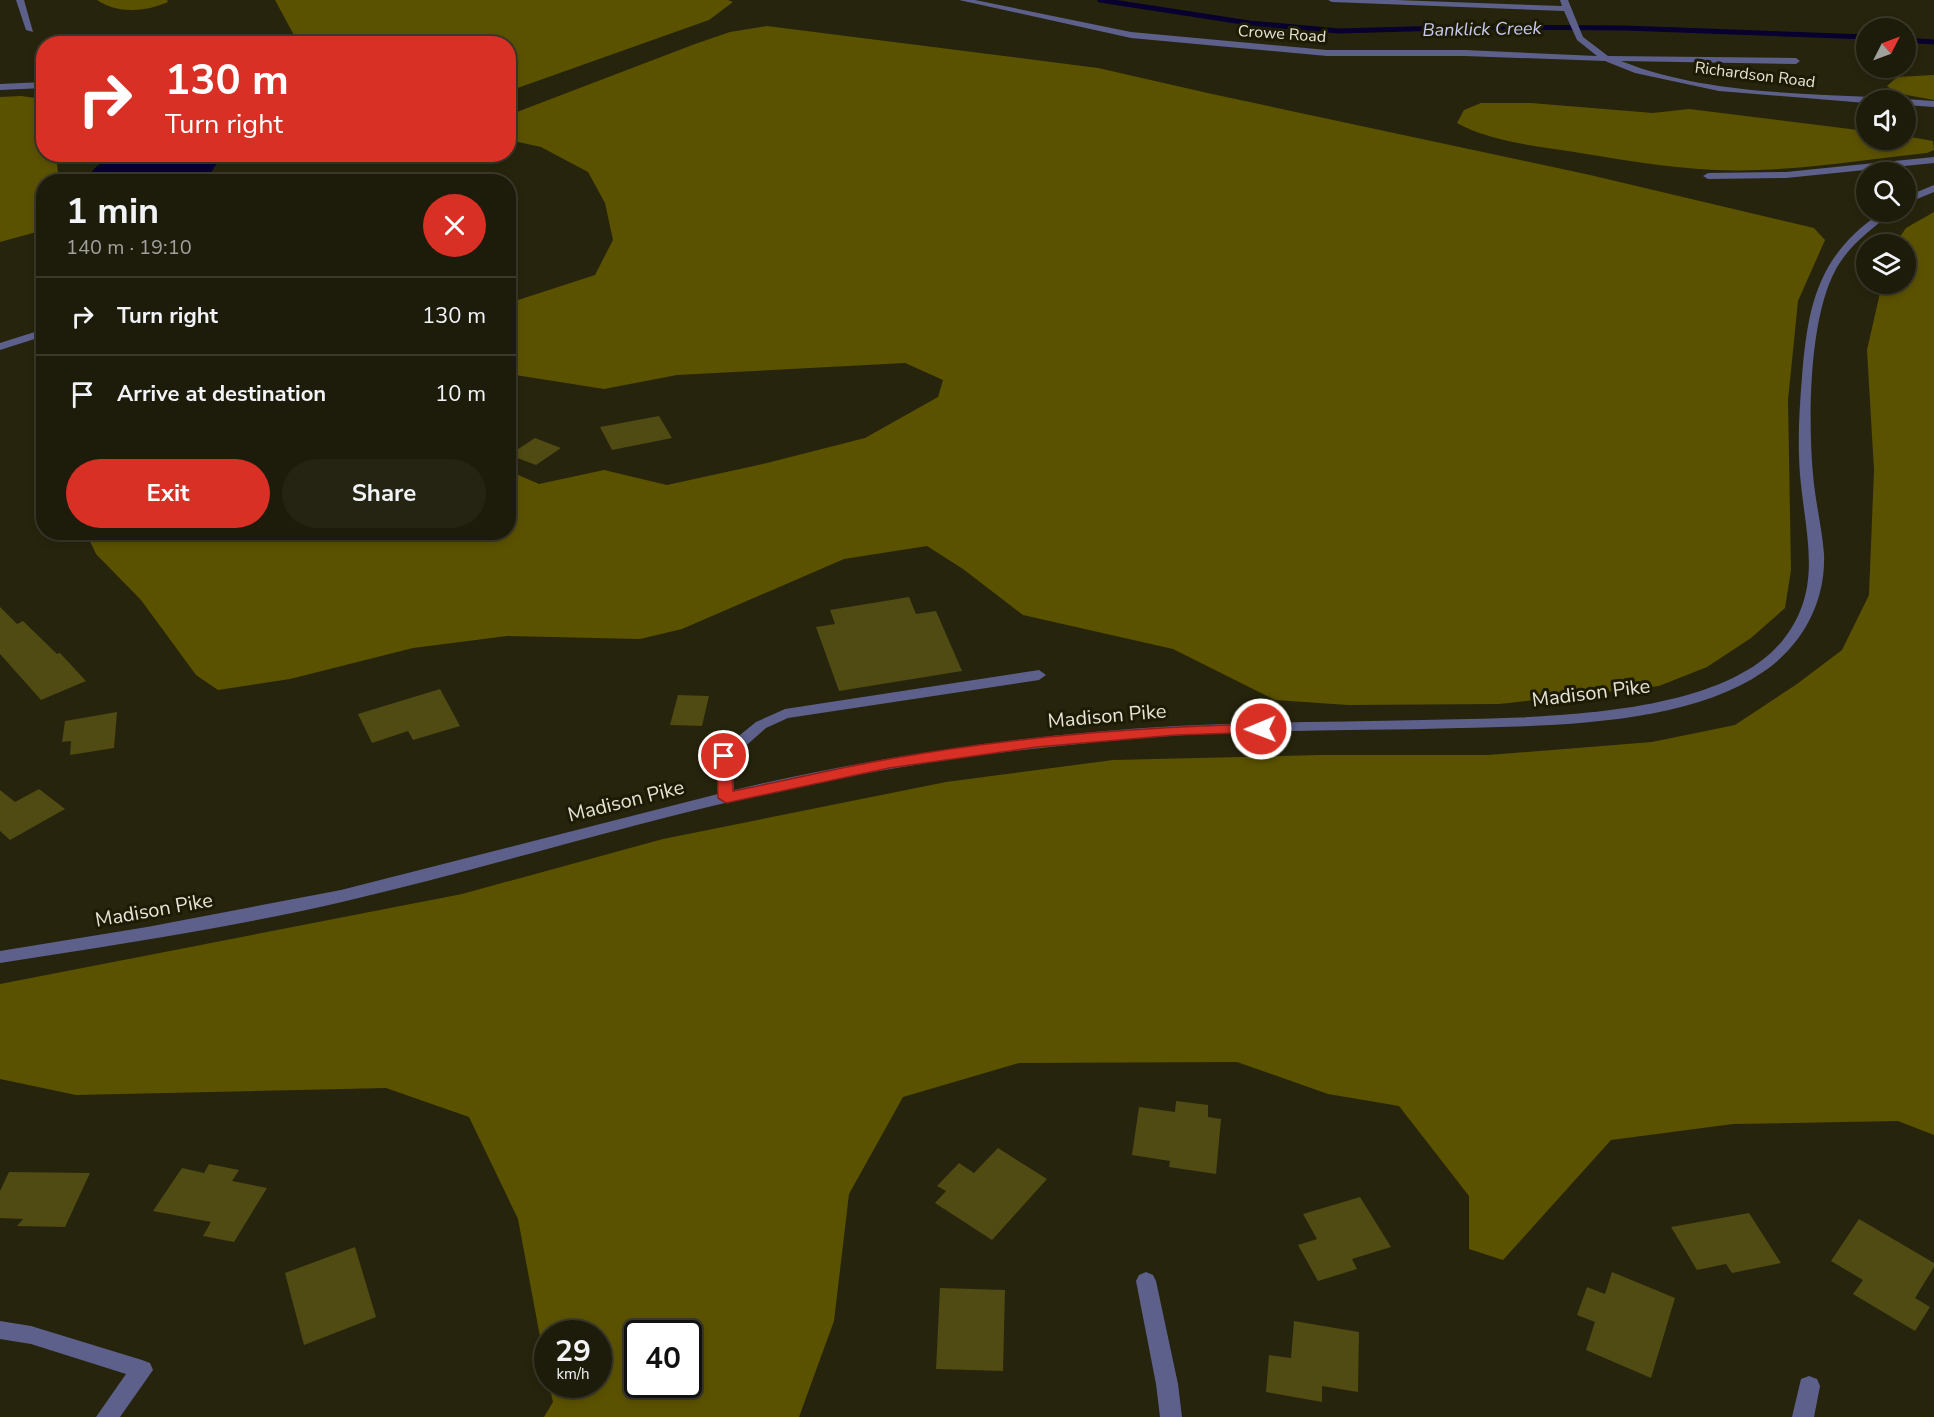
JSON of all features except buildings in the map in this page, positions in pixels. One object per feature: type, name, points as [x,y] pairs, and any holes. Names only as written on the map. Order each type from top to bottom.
[{"type":"street","points":[[20,0],[30,30]]},
{"type":"street","name":"Crowe Road","points":[[963,0],[1131,35],[1208,44],[1326,53],[1465,53],[1796,61]]},
{"type":"street","points":[[1332,0],[1566,4]]},
{"type":"street","name":"Richardson Road","points":[[1566,4],[1583,43],[1602,57],[1666,77],[1732,90],[1856,99]]},
{"type":"street","points":[[0,87],[36,85]]},
{"type":"street","points":[[1916,103],[1934,104]]},
{"type":"street","points":[[1708,176],[1786,174],[1934,160]]},
{"type":"street","points":[[1916,196],[1934,188]]},
{"type":"street","name":"Madison Pike","points":[[0,957],[147,933],[341,896],[726,798],[889,764],[1037,743],[1176,730],[1552,721],[1608,716],[1655,708],[1724,689],[1747,678],[1778,654],[1801,627],[1814,595],[1817,567],[1807,480],[1804,413],[1812,323],[1819,291],[1833,263],[1850,241],[1871,222]]},
{"type":"street","points":[[0,347],[36,336]]},
{"type":"street","points":[[726,798],[724,756],[760,725],[785,714],[1039,675]]},
{"type":"street","points":[[1146,1281],[1167,1384],[1171,1417]]},
{"type":"street","points":[[0,1330],[31,1335],[142,1370],[107,1417]]},
{"type":"street","points":[[1803,1417],[1809,1386]]},
{"type":"shaded area","points":[[97,0],[167,0],[168,2],[150,8],[132,10],[114,8]]},
{"type":"shaded area","points":[[275,0],[728,0],[733,2],[709,20],[516,89],[516,36],[294,36]]},
{"type":"shaded area","points":[[767,26],[1098,68],[1590,175],[1814,228],[1825,240],[1798,301],[1788,400],[1791,570],[1785,608],[1751,638],[1707,667],[1659,686],[1499,704],[1348,705],[1275,700],[1173,649],[1023,615],[963,569],[927,546],[844,559],[682,629],[640,639],[507,636],[413,648],[290,679],[218,690],[196,675],[141,600],[96,554],[89,540],[516,540],[516,474],[539,484],[604,470],[667,485],[865,438],[938,397],[943,380],[905,363],[677,375],[604,389],[516,375],[516,301],[595,275],[613,240],[605,203],[588,172],[541,147],[516,142],[516,112],[730,32]]},
{"type":"shaded area","points":[[1934,75],[1934,100],[1916,97],[1916,90],[1892,90],[1887,86],[1896,78],[1916,78],[1916,76]]},
{"type":"shaded area","points":[[0,97],[36,98],[36,162],[57,162],[58,174],[36,174],[36,232],[0,242]]},
{"type":"shaded area","points":[[1481,103],[1531,103],[1653,113],[1689,109],[1856,130],[1856,150],[1916,150],[1916,138],[1933,141],[1934,150],[1927,153],[1770,170],[1680,167],[1511,142],[1482,134],[1457,123],[1464,110]]},
{"type":"shaded area","points":[[106,162],[218,162],[210,174],[91,174],[99,165]]},
{"type":"shaded area","points":[[1934,212],[1934,1135],[1898,1121],[1733,1124],[1611,1140],[1503,1260],[1469,1249],[1469,1196],[1399,1106],[1328,1094],[1237,1062],[1019,1063],[903,1097],[849,1194],[834,1321],[799,1417],[544,1417],[553,1402],[552,1398],[612,1398],[612,1320],[537,1320],[518,1219],[469,1117],[386,1088],[76,1095],[0,1079],[0,984],[462,894],[663,839],[946,782],[1113,760],[1321,755],[1488,755],[1652,742],[1735,725],[1797,684],[1842,650],[1869,595],[1874,470],[1867,350],[1880,294],[1916,294],[1916,234],[1902,234],[1906,228]]},
{"type":"waterway","name":"Banklick Creek","points":[[1100,0],[1249,23],[1339,31],[1480,27],[1625,28],[1856,37]]},
{"type":"waterway","name":"Banklick Creek","points":[[1916,41],[1934,42]]},
{"type":"route","points":[[724,756],[726,798],[889,764],[1037,743],[1176,730],[1261,729]]}]
